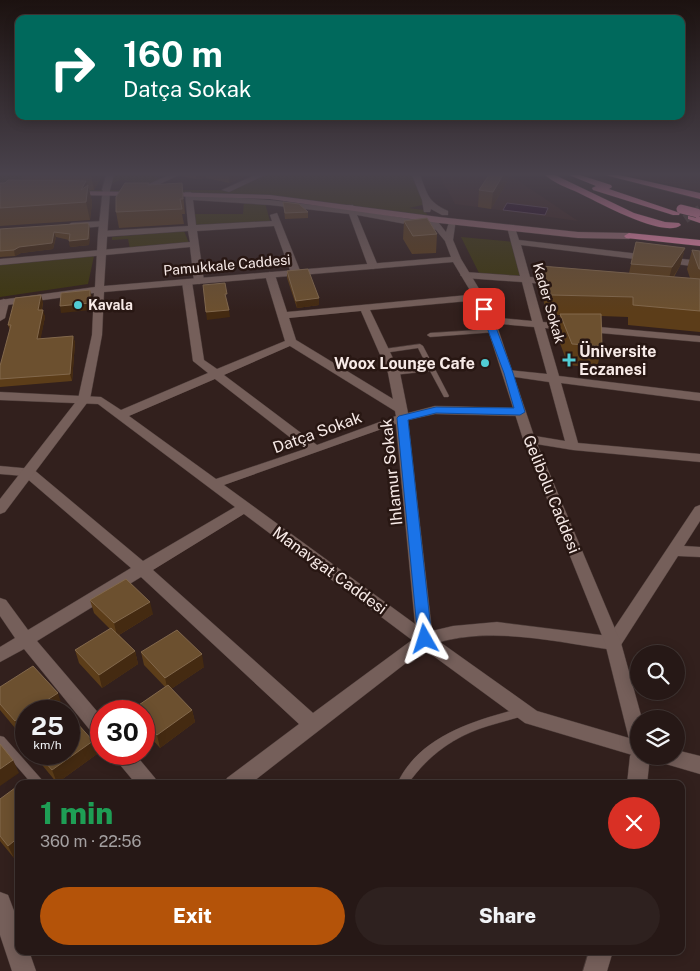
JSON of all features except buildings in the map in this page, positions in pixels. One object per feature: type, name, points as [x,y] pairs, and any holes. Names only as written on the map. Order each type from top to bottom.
[{"type":"highway","points":[[618,233],[634,229],[638,226],[636,220]]},
{"type":"highway","points":[[647,220],[664,225]]},
{"type":"highway","points":[[618,233],[643,231],[664,225],[672,220]]},
{"type":"highway","points":[[629,236],[657,232],[675,220]]},
{"type":"highway","points":[[684,220],[676,232],[700,243]]},
{"type":"highway","points":[[629,236],[700,243]]},
{"type":"main road","points":[[445,220],[586,236],[629,236]]},
{"type":"main road","points":[[502,220],[592,232],[618,233]]},
{"type":"street","points":[[0,509],[84,399],[97,335],[103,220]]},
{"type":"street","points":[[192,220],[195,244],[193,281],[199,361],[316,450]]},
{"type":"street","points":[[355,220],[373,266]]},
{"type":"street","points":[[410,220],[438,227]]},
{"type":"street","points":[[432,220],[449,240]]},
{"type":"street","name":"Gelibolu Caddesi","points":[[452,221],[449,240],[456,259],[479,298],[492,325],[529,439],[613,644],[630,710]]},
{"type":"street","points":[[66,226],[102,229],[193,228],[276,223],[296,273]]},
{"type":"street","name":"Kader Sokak","points":[[511,227],[573,446]]},
{"type":"street","points":[[516,242],[700,264]]},
{"type":"street","points":[[0,262],[195,244]]},
{"type":"street","name":"Pamukkale Caddesi","points":[[2,302],[100,289],[456,259]]},
{"type":"street","points":[[120,414],[292,342],[270,275]]},
{"type":"street","points":[[465,275],[565,283]]},
{"type":"street","points":[[284,315],[479,298]]},
{"type":"street","points":[[0,318],[2,302]]},
{"type":"street","points":[[364,307],[394,374],[402,414]]},
{"type":"street","points":[[492,325],[539,325],[700,339]]},
{"type":"street","name":"Ihlamur Sokak","points":[[292,342],[402,414],[425,639]]},
{"type":"street","points":[[508,373],[700,397]]},
{"type":"street","name":"Manavgat Caddesi","points":[[0,396],[101,401],[532,718],[630,746]]},
{"type":"street","name":"Datça Sokak","points":[[214,484],[316,450],[402,414],[436,410],[520,412]]},
{"type":"street","points":[[529,439],[573,446],[700,458]]},
{"type":"street","points":[[0,470],[28,472],[141,568],[312,724]]},
{"type":"street","points":[[0,655],[141,568],[246,507]]},
{"type":"street","points":[[239,780],[425,639],[453,632],[497,628],[613,644],[700,510]]},
{"type":"street","points":[[674,550],[700,552]]},
{"type":"street","points":[[0,604],[26,640],[90,716]]},
{"type":"street","points":[[685,761],[700,765]]},
{"type":"street","points":[[132,765],[145,780]]},
{"type":"street","points":[[637,780],[639,765]]},
{"type":"street","points":[[0,902],[15,940]]},
{"type":"street","points":[[20,955],[24,971]]},
{"type":"street","points":[[595,971],[600,955]]},
{"type":"lane","points":[[430,335],[492,325]]},
{"type":"lane","points":[[384,351],[420,346],[446,396]]},
{"type":"lane","points":[[394,374],[432,369]]},
{"type":"lane","points":[[404,780],[410,769],[435,745],[476,724],[524,712]]},
{"type":"lane","points":[[0,740],[35,780]]},
{"type":"shaded area","points":[[195,220],[270,221],[196,226]]},
{"type":"shaded area","points":[[184,231],[189,243],[130,249],[128,239],[112,240],[112,237]]},
{"type":"shaded area","points":[[461,237],[514,242],[521,277],[479,273]]},
{"type":"shaded area","points":[[94,256],[88,284],[0,297],[0,264]]},
{"type":"place","name":"Kavala","points":[[78,305]]},
{"type":"place","name":"Üniversite Eczanesi","points":[[569,360]]},
{"type":"place","name":"Woox Lounge Cafe","points":[[485,363]]},
{"type":"route","points":[[425,639],[402,418],[436,410],[520,412],[490,320],[484,309]]}]
